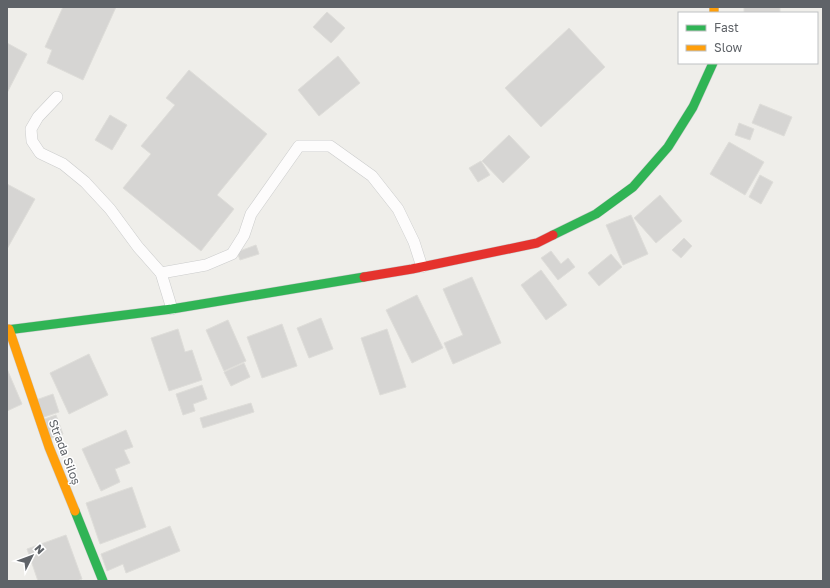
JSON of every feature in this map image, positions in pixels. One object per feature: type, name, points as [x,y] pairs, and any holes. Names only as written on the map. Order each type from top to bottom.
[{"type":"main road","points":[[8,330],[172,309],[422,267],[536,243],[596,214],[633,187],[668,147],[693,107],[713,64]]},
{"type":"main road","name":"Strada Siloș","points":[[8,330],[49,447],[104,581]]},
{"type":"lane","points":[[57,98],[38,117],[31,129],[32,141],[40,153],[63,164],[85,182],[110,209],[138,247],[161,273],[172,309]]},
{"type":"lane","points":[[161,273],[206,265],[232,254],[244,235],[251,214],[299,146],[330,146],[372,176],[398,209],[414,242],[422,267]]},
{"type":"building","points":[[63,7],[116,7],[83,80],[47,63],[52,50],[45,47]]},
{"type":"building","points":[[744,7],[780,7],[780,12],[744,12]]},
{"type":"building","points":[[327,12],[345,28],[331,43],[313,27]]},
{"type":"building","points":[[569,28],[605,67],[541,127],[505,88]]},
{"type":"building","points":[[7,43],[27,54],[7,93]]},
{"type":"building","points":[[338,56],[360,83],[319,116],[298,90]]},
{"type":"building","points":[[189,70],[267,134],[217,195],[234,209],[201,251],[123,188],[151,154],[141,146],[175,105],[166,98]]},
{"type":"building","points":[[760,104],[792,117],[784,136],[752,123]]},
{"type":"building","points":[[110,115],[127,125],[112,150],[95,140]]},
{"type":"building","points":[[739,123],[754,129],[750,140],[735,135]]},
{"type":"building","points":[[509,135],[530,157],[503,183],[482,161]]},
{"type":"building","points":[[729,142],[764,162],[745,195],[710,174]]},
{"type":"building","points":[[481,161],[490,175],[478,182],[469,168]]},
{"type":"building","points":[[760,175],[773,182],[761,204],[749,197]]},
{"type":"building","points":[[7,184],[35,199],[7,249]]},
{"type":"building","points":[[660,195],[682,221],[656,243],[634,218]]},
{"type":"building","points":[[631,215],[648,254],[623,265],[606,225]]},
{"type":"building","points":[[684,238],[692,246],[681,258],[672,250]]},
{"type":"building","points":[[256,245],[259,254],[240,260],[237,252]]},
{"type":"building","points":[[551,251],[561,264],[568,258],[575,267],[558,280],[541,258]]},
{"type":"building","points":[[611,254],[622,267],[599,286],[588,273]]},
{"type":"building","points":[[541,270],[567,305],[546,320],[521,285]]},
{"type":"building","points":[[472,277],[501,343],[453,364],[444,343],[463,335],[443,289]]},
{"type":"building","points":[[417,295],[443,348],[412,363],[386,310]]},
{"type":"building","points":[[321,318],[333,349],[309,358],[297,328]]},
{"type":"building","points":[[228,320],[246,361],[224,371],[206,330]]},
{"type":"building","points":[[282,324],[297,366],[262,378],[247,337]]},
{"type":"building","points":[[178,329],[185,352],[192,350],[202,380],[169,391],[151,338]]},
{"type":"building","points":[[387,329],[406,387],[380,395],[361,338]]},
{"type":"building","points":[[89,354],[108,395],[69,414],[50,373]]},
{"type":"building","points":[[244,363],[250,377],[231,386],[224,372]]},
{"type":"building","points":[[7,369],[22,404],[7,411]]},
{"type":"building","points":[[202,385],[207,399],[193,404],[195,411],[183,415],[176,394]]},
{"type":"building","points":[[53,394],[59,412],[41,418],[36,400]]},
{"type":"building","points":[[251,403],[254,412],[203,428],[200,418]]},
{"type":"building","points":[[56,415],[63,434],[49,439],[42,420]]},
{"type":"building","points":[[126,430],[133,447],[124,450],[130,463],[115,469],[120,482],[101,491],[82,449]]},
{"type":"building","points":[[132,487],[146,527],[100,544],[86,503]]},
{"type":"building","points":[[170,526],[180,551],[126,573],[123,564],[107,571],[101,554]]},
{"type":"building","points":[[66,535],[82,579],[77,581],[38,581],[27,549]]},
{"type":"traffic: fast","points":[[553,235],[596,214],[633,187],[668,147],[693,107],[713,64]]},
{"type":"traffic: fast","points":[[7,330],[172,309],[364,277]]},
{"type":"traffic: fast","points":[[75,511],[103,581]]},
{"type":"traffic: slow","points":[[714,7],[714,12]]},
{"type":"traffic: slow","points":[[9,329],[49,447],[75,511]]},
{"type":"traffic: jam","points":[[364,277],[412,269],[537,243],[553,235]]}]
